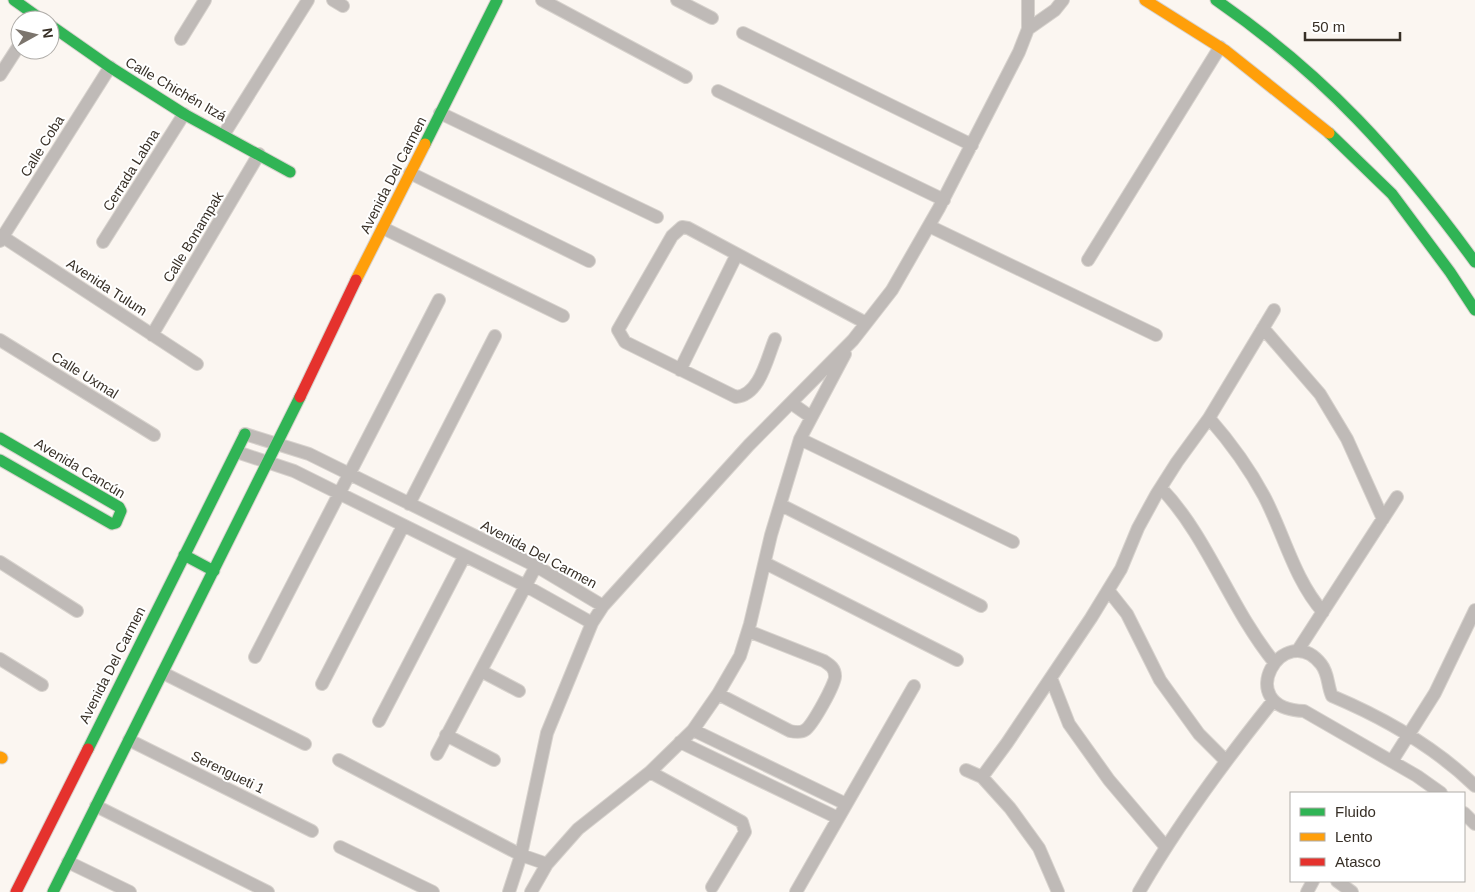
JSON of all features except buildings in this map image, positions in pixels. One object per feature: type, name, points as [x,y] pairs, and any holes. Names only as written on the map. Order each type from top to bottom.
[{"type":"main road","points":[[14,0],[27,10]]},
{"type":"main road","name":"Avenida Del Carmen","points":[[53,892],[278,444],[497,0]]},
{"type":"main road","points":[[1145,0],[1220,47],[1321,126],[1392,194],[1450,272],[1475,310]]},
{"type":"main road","points":[[1216,0],[1287,50],[1342,98],[1409,172],[1475,262]]},
{"type":"main road","name":"Calle Chichén Itzá","points":[[60,33],[184,114],[224,134],[290,172]]},
{"type":"main road","name":"Avenida Del Carmen","points":[[16,892],[245,434]]},
{"type":"main road","name":"Avenida Cancún","points":[[0,438],[119,507],[121,511],[116,523],[112,524],[0,460]]},
{"type":"main road","points":[[184,555],[214,571]]},
{"type":"street","points":[[181,39],[205,0]]},
{"type":"street","points":[[224,134],[308,0]]},
{"type":"street","points":[[542,0],[686,77]]},
{"type":"street","points":[[676,0],[712,18]]},
{"type":"street","points":[[603,606],[749,445],[853,340],[892,290],[944,200],[1020,52],[1028,29],[1028,0]]},
{"type":"street","points":[[1028,29],[1054,10],[1063,0]]},
{"type":"street","points":[[743,33],[972,145]]},
{"type":"street","points":[[1088,260],[1220,47]]},
{"type":"street","points":[[0,75],[10,60]]},
{"type":"street","name":"Calle Coba","points":[[1,238],[110,67]]},
{"type":"street","points":[[718,92],[944,200]]},
{"type":"street","points":[[440,113],[657,217]]},
{"type":"street","name":"Cerrada Labna","points":[[103,242],[184,114]]},
{"type":"street","name":"Calle Bonampak","points":[[152,335],[259,154]]},
{"type":"street","points":[[410,173],[589,261]]},
{"type":"street","points":[[929,226],[1156,335]]},
{"type":"street","points":[[383,228],[564,316]]},
{"type":"street","points":[[775,339],[755,387],[744,396],[736,397],[625,342],[619,333],[619,324],[672,236],[679,229],[688,228],[736,256],[866,323]]},
{"type":"street","name":"Avenida Tulum","points":[[1,238],[197,364]]},
{"type":"street","points":[[680,370],[736,256]]},
{"type":"street","points":[[255,658],[439,300]]},
{"type":"street","points":[[982,777],[1051,678],[1108,590],[1161,488],[1209,418],[1274,310]]},
{"type":"street","points":[[1264,328],[1320,394],[1347,439],[1383,519]]},
{"type":"street","points":[[409,504],[495,336]]},
{"type":"street","name":"Calle Uxmal","points":[[0,340],[154,435]]},
{"type":"street","points":[[531,892],[547,864],[578,829],[650,772],[693,730],[718,694],[740,656],[780,505],[800,439],[853,340]]},
{"type":"street","points":[[791,403],[811,417]]},
{"type":"street","points":[[1209,418],[1231,444],[1264,496],[1291,558],[1315,603],[1323,612]]},
{"type":"street","name":"Avenida Del Carmen","points":[[245,434],[309,454],[536,566],[603,606],[592,623],[547,733],[521,855],[509,892]]},
{"type":"street","points":[[800,439],[1013,542]]},
{"type":"street","points":[[237,452],[269,462],[340,494],[526,586],[592,623]]},
{"type":"street","points":[[1161,488],[1180,510],[1258,643],[1274,662]]},
{"type":"street","points":[[1298,650],[1397,498]]},
{"type":"street","points":[[780,505],[981,606]]},
{"type":"street","points":[[322,684],[402,526]]},
{"type":"street","points":[[379,721],[464,557]]},
{"type":"street","points":[[0,562],[77,611]]},
{"type":"street","points":[[765,564],[957,660]]},
{"type":"street","points":[[437,754],[536,566]]},
{"type":"street","points":[[1108,590],[1127,614],[1160,680],[1199,734],[1225,760]]},
{"type":"street","points":[[1392,761],[1435,693],[1475,610]]},
{"type":"street","points":[[718,694],[790,731],[798,732],[808,728],[835,683],[835,672],[832,666],[824,661],[748,631]]},
{"type":"street","points":[[1439,792],[1392,761],[1304,711],[1289,710],[1276,705],[1269,694],[1267,679],[1274,662],[1289,651],[1298,650],[1308,653],[1321,663],[1328,676],[1332,696],[1409,735],[1451,763],[1475,786]]},
{"type":"street","points":[[0,659],[42,685]]},
{"type":"street","points":[[481,671],[519,691]]},
{"type":"street","points":[[163,673],[305,744]]},
{"type":"street","points":[[1051,678],[1069,724],[1109,780],[1165,846]]},
{"type":"street","points":[[796,892],[914,686]]},
{"type":"street","points":[[1139,892],[1165,846],[1225,760],[1273,701]]},
{"type":"street","points":[[693,730],[846,804]]},
{"type":"street","points":[[446,735],[494,760]]},
{"type":"street","name":"Serengueti 1","points":[[129,740],[312,831]]},
{"type":"street","points":[[680,742],[838,818]]},
{"type":"street","points":[[339,760],[521,855],[547,864]]},
{"type":"street","points":[[966,770],[982,777],[1010,808],[1039,848],[1058,892]]},
{"type":"street","points":[[650,772],[742,822],[745,832],[712,887]]},
{"type":"street","points":[[96,806],[268,892]]},
{"type":"street","points":[[1465,814],[1475,824]]},
{"type":"street","points":[[340,847],[433,892]]},
{"type":"street","points":[[68,862],[130,892]]},
{"type":"street","points":[[1338,882],[1352,892]]},
{"type":"traffic: fast","points":[[14,0],[28,10]]},
{"type":"traffic: fast","points":[[425,144],[497,0]]},
{"type":"traffic: fast","points":[[1216,0],[1292,58],[1358,119],[1417,187],[1475,262]]},
{"type":"traffic: fast","points":[[60,32],[110,67],[184,114],[290,172]]},
{"type":"traffic: fast","points":[[1329,133],[1392,194],[1450,272],[1475,310]]},
{"type":"traffic: fast","points":[[53,892],[300,397]]},
{"type":"traffic: fast","points":[[88,749],[245,434]]},
{"type":"traffic: fast","points":[[0,438],[119,507],[121,511],[116,523],[112,524],[0,460]]},
{"type":"traffic: fast","points":[[184,555],[214,571]]},
{"type":"traffic: slow","points":[[1145,0],[1226,51],[1329,133]]},
{"type":"traffic: slow","points":[[356,280],[425,144]]},
{"type":"traffic: jam","points":[[300,397],[356,280]]},
{"type":"traffic: jam","points":[[16,892],[88,749]]}]
